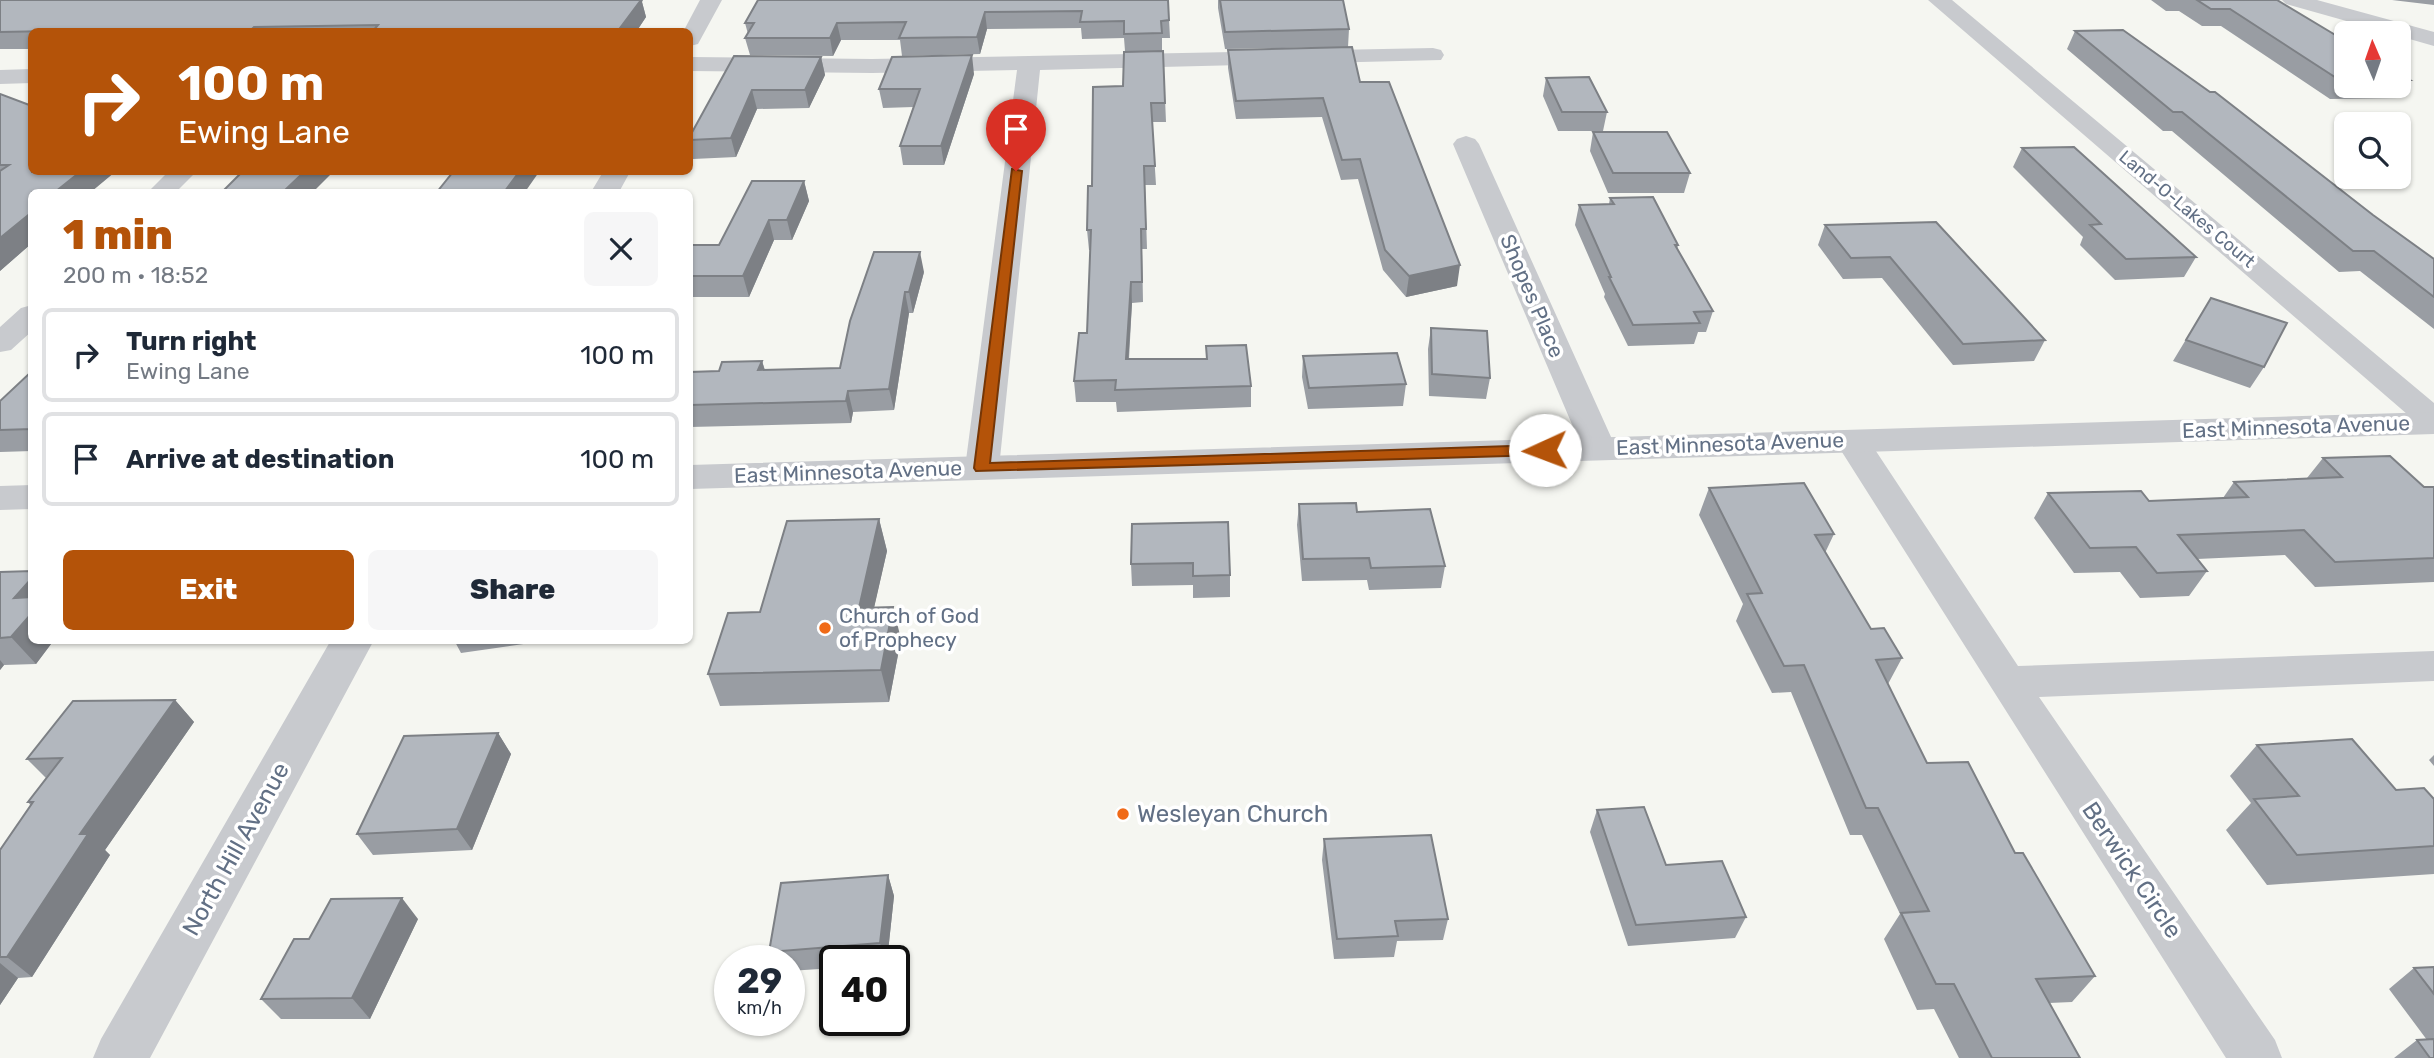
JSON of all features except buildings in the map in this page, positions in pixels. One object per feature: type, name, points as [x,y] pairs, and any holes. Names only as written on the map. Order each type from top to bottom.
[{"type":"street","points":[[693,33],[711,0]]},
{"type":"street","name":"Land-O-Lakes Court","points":[[1939,0],[2434,421]]},
{"type":"street","points":[[2293,0],[2434,39]]},
{"type":"street","points":[[693,64],[872,66],[1433,54]]},
{"type":"street","points":[[982,468],[1029,63]]},
{"type":"street","points":[[0,77],[28,76]]},
{"type":"street","name":"Shopes Place","points":[[1466,144],[1599,449]]},
{"type":"street","points":[[163,189],[180,175]]},
{"type":"street","points":[[0,343],[28,318]]},
{"type":"street","name":"East Minnesota Avenue","points":[[693,477],[2434,421]]},
{"type":"street","name":"Berwick Circle","points":[[1852,441],[2007,682],[2256,1058]]},
{"type":"street","points":[[0,498],[28,497]]},
{"type":"street","name":"North Hill Avenue","points":[[120,1058],[351,644]]},
{"type":"street","points":[[2007,682],[2434,666]]},
{"type":"place","name":"Church of God of Prophecy","points":[[825,628]]},
{"type":"place","name":"Wesleyan Church","points":[[1123,814]]},
{"type":"route","points":[[1016,171],[982,468],[1545,450]]}]
